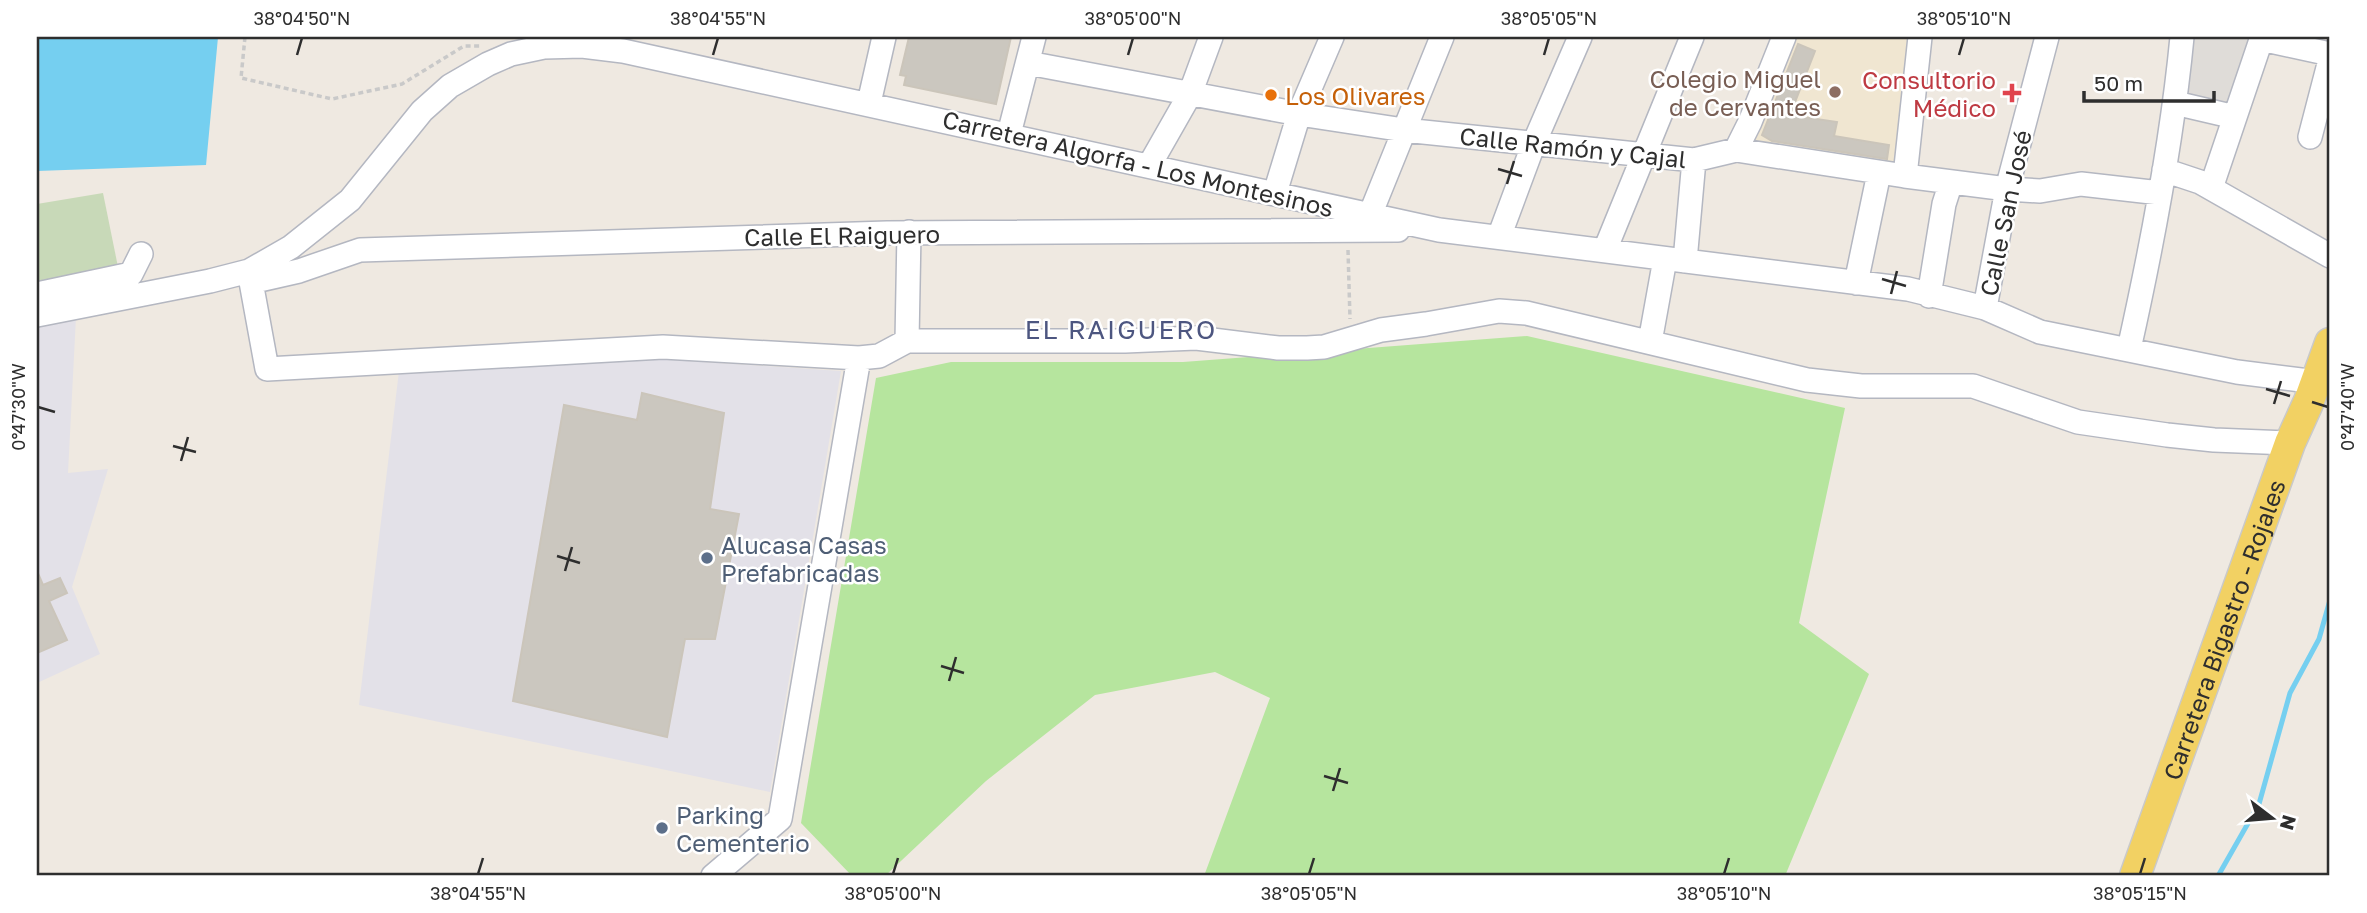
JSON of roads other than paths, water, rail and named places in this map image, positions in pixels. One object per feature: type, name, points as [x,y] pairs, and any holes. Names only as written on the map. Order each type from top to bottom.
[{"type":"main road","name":"Carretera Bigastro - Rojales","points":[[2135,876],[2290,443],[2326,360]]},
{"type":"street","points":[[869,103],[884,37]]},
{"type":"street","points":[[1009,134],[1034,37]]},
{"type":"street","points":[[1149,166],[1190,94],[1211,37]]},
{"type":"street","points":[[1275,193],[1299,114],[1332,37]]},
{"type":"street","points":[[1370,215],[1442,37]]},
{"type":"street","points":[[1499,237],[1534,143],[1580,37]]},
{"type":"street","points":[[1605,250],[1692,37]]},
{"type":"street","points":[[1736,150],[1784,37]]},
{"type":"street","points":[[1905,176],[1920,37]]},
{"type":"street","name":"Calle San José","points":[[1985,308],[2007,189],[2047,37]]},
{"type":"street","points":[[2129,349],[2162,182],[2182,37]]},
{"type":"street","points":[[2211,188],[2262,38],[2330,54]]},
{"type":"street","name":"Carretera Algorfa - Los Montesinos","points":[[37,315],[250,276],[350,200],[422,111],[450,86],[511,54],[544,47],[582,46],[623,51],[869,103],[1438,230],[1908,289],[1985,308],[2040,332],[2237,372],[2326,360]]},
{"type":"street","points":[[2311,137],[2330,60]]},
{"type":"street","name":"Calle Ramón y Cajal","points":[[1028,63],[1299,114],[1404,130],[1695,160],[1736,150],[1879,173],[2040,191],[2081,184],[2200,182],[2330,256]]},
{"type":"street","points":[[2175,103],[2235,117]]},
{"type":"street","points":[[1650,342],[1675,260],[1695,160]]},
{"type":"street","points":[[1856,283],[1879,173]]},
{"type":"street","points":[[1929,296],[1944,204],[1951,182]]},
{"type":"street","name":"Calle El Raiguero","points":[[250,276],[299,271],[360,250],[909,232],[1438,230]]},
{"type":"street","points":[[907,341],[909,232]]},
{"type":"street","points":[[37,293],[131,274],[141,254]]},
{"type":"street","points":[[250,276],[267,369],[663,347],[859,358],[879,356],[907,341],[1125,341],[1196,338],[1278,348],[1307,348],[1324,347],[1381,330],[1499,311],[1526,313],[1807,380],[1861,386],[1973,386],[2078,422],[2202,439],[2290,443]]},
{"type":"street","points":[[713,876],[780,819],[859,358]]},
{"type":"water","points":[[37,37],[218,37],[206,165],[37,171]]},
{"type":"waterway","points":[[2218,876],[2259,804],[2290,693],[2319,639],[2330,600]]},
{"type":"place","name":"Colegio Miguel de Cervantes","points":[[1835,92]]},
{"type":"place","name":"Consultorio Médico","points":[[2012,93]]},
{"type":"place","name":"Los Olivares","points":[[1271,95]]},
{"type":"place","name":"Alucasa Casas Prefabricadas","points":[[707,558]]},
{"type":"place","name":"Parking Cementerio","points":[[662,828]]},
{"type":"district","name":"EL RAIGUERO","points":[[1121,329]]}]
